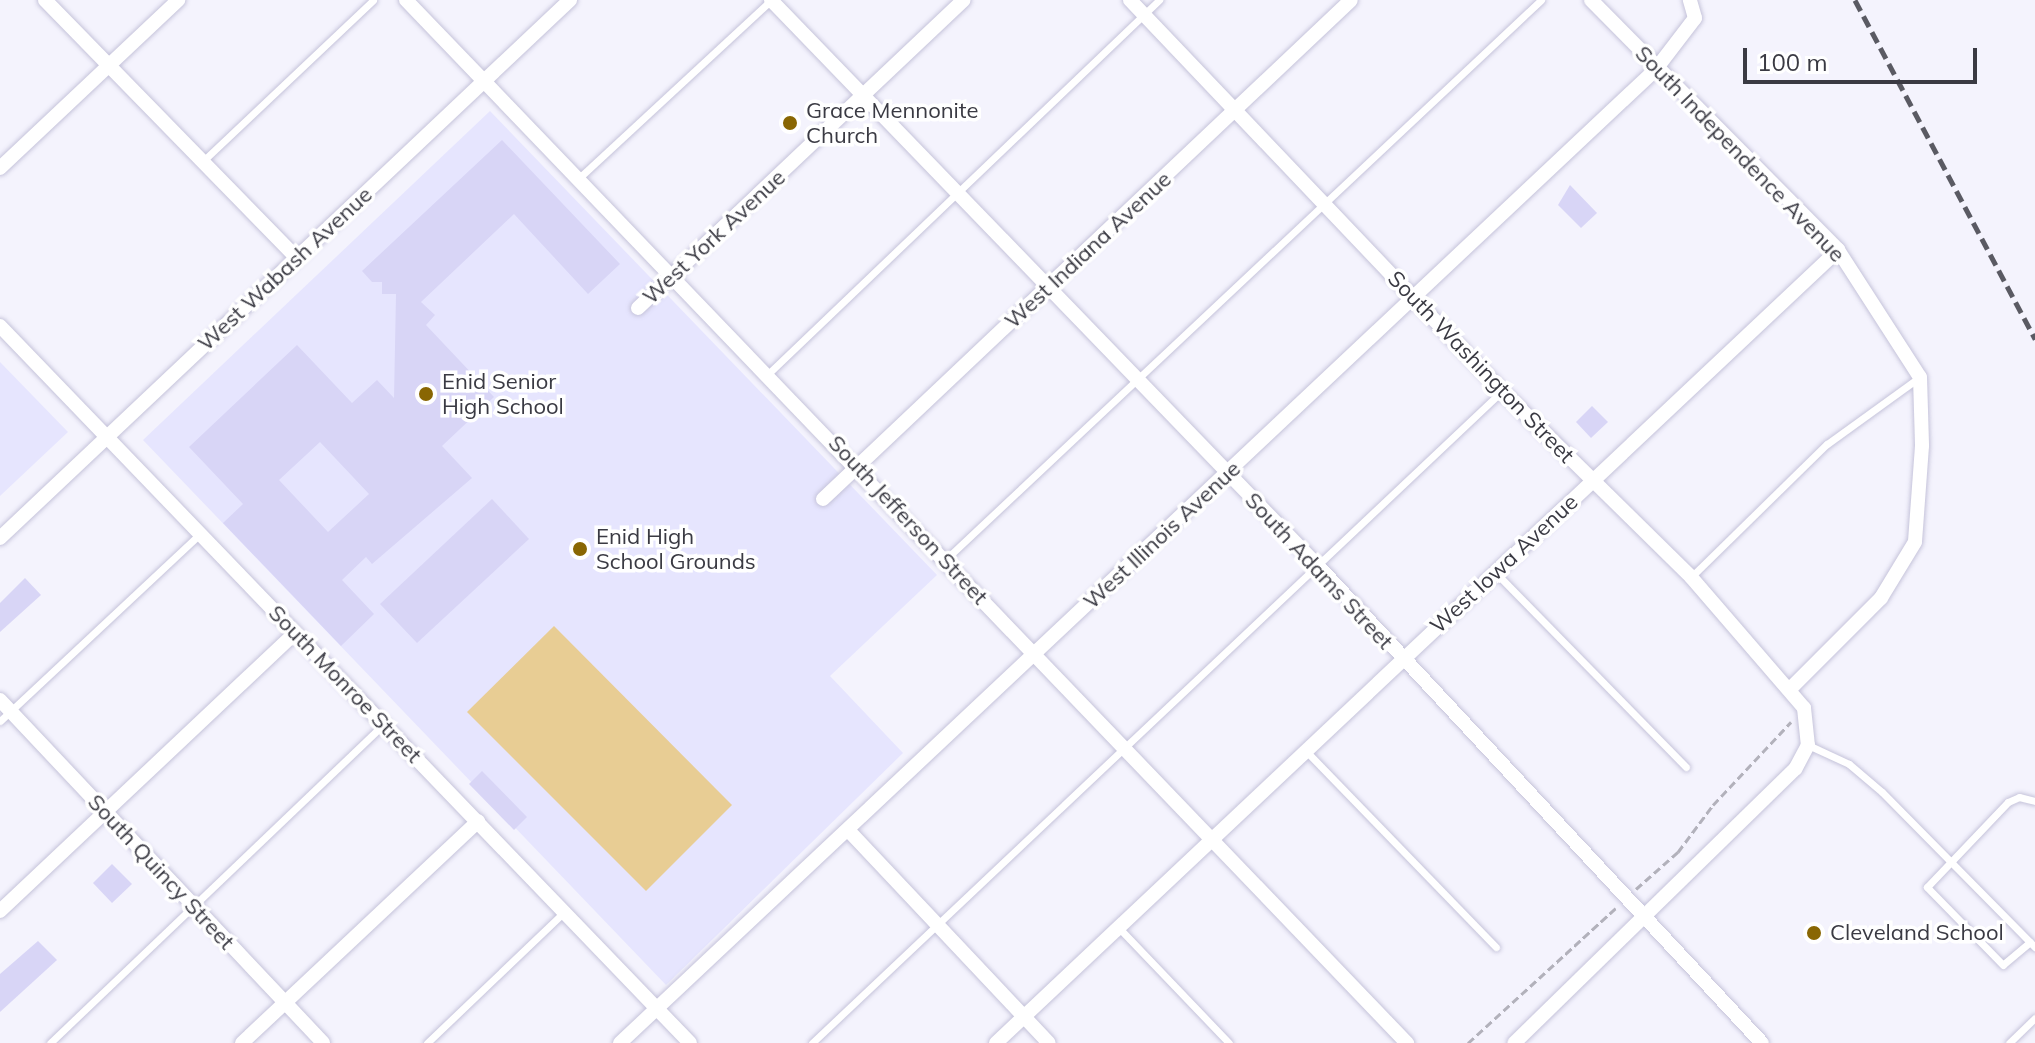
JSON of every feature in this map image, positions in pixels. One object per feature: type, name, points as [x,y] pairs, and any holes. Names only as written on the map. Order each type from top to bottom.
[{"type":"street","points":[[45,0],[297,258]]},
{"type":"street","points":[[0,168],[178,0]]},
{"type":"street","name":"South Jefferson Street","points":[[406,0],[858,465],[1407,1043]]},
{"type":"street","name":"West Wabash Avenue","points":[[0,538],[570,0]]},
{"type":"street","name":"South Adams Street","points":[[771,0],[1319,567],[1401,659],[1762,1043]]},
{"type":"street","name":"West York Avenue","points":[[638,308],[964,0]]},
{"type":"street","name":"South Washington Street","points":[[1130,0],[1502,391],[1691,577],[1791,688],[1804,708],[1808,745]]},
{"type":"street","name":"West Indiana Avenue","points":[[823,499],[1351,0]]},
{"type":"street","name":"South Independence Avenue","points":[[1591,0],[1838,250],[1920,377]]},
{"type":"street","name":"West Illinois Avenue","points":[[620,1043],[849,831],[1656,69],[1695,18],[1690,0]]},
{"type":"street","name":"West Iowa Avenue","points":[[996,1043],[1494,570],[1593,482],[1838,250]]},
{"type":"street","name":"South Monroe Street","points":[[3,335],[200,534],[690,1043]]},
{"type":"street","points":[[1791,688],[1881,598],[1915,542],[1920,377]]},
{"type":"street","points":[[0,911],[295,633]]},
{"type":"street","name":"South Quincy Street","points":[[0,700],[6,716],[106,813],[323,1043]]},
{"type":"street","points":[[1514,1043],[1795,769],[1808,745]]},
{"type":"street","points":[[242,1043],[478,821]]},
{"type":"street","points":[[849,831],[1049,1043]]},
{"type":"lane","points":[[202,161],[373,0]]},
{"type":"lane","points":[[579,178],[771,0]]},
{"type":"lane","points":[[769,373],[1159,0]]},
{"type":"lane","points":[[945,560],[1541,0]]},
{"type":"lane","points":[[1691,577],[1846,427],[1920,377]]},
{"type":"lane","points":[[812,1043],[1502,391]]},
{"type":"lane","points":[[6,716],[200,534]]},
{"type":"lane","points":[[1494,570],[1686,767]]},
{"type":"lane","points":[[50,1043],[195,908],[384,724]]},
{"type":"lane","points":[[1808,745],[1849,764],[1950,861],[2033,945],[2009,964],[1997,961],[1927,887],[1950,861],[2008,802],[2019,797],[2035,801]]},
{"type":"lane","points":[[1306,751],[1496,947]]},
{"type":"lane","points":[[427,1043],[564,912]]},
{"type":"lane","points":[[1119,928],[1229,1043]]},
{"type":"lane","points":[[2009,1043],[2035,1018]]},
{"type":"path","points":[[1468,1043],[1678,852],[1713,805],[1804,708]]},
{"type":"shaded area","name":"Enid High School Grounds","points":[[490,111],[937,575],[830,676],[903,753],[666,985],[143,440]]},
{"type":"shaded area","points":[[0,362],[68,432],[0,496]]},
{"type":"shaded area","points":[[554,626],[732,805],[646,891],[467,712]]},
{"type":"building","name":"Enid Senior High School","points":[[502,140],[620,264],[588,294],[514,214],[421,302],[435,315],[426,325],[494,397],[442,446],[472,478],[372,564],[366,557],[342,580],[374,614],[341,646],[223,523],[243,504],[189,447],[297,345],[352,403],[377,380],[394,398],[396,294],[382,294],[382,282],[372,282],[362,271]],"holes":[[[320,442],[369,494],[328,532],[279,480]]]},
{"type":"building","points":[[1570,185],[1597,213],[1581,228],[1558,205]]},
{"type":"building","points":[[1592,406],[1608,422],[1591,438],[1576,422]]},
{"type":"building","points":[[492,499],[529,539],[417,643],[380,604]]},
{"type":"building","points":[[25,578],[41,595],[0,632],[0,603]]},
{"type":"building","points":[[482,771],[527,817],[514,830],[469,784]]},
{"type":"building","points":[[112,864],[132,884],[112,903],[93,883]]},
{"type":"building","points":[[38,941],[57,960],[0,1012],[0,974]]},
{"type":"railway","points":[[1855,0],[2035,339]]},
{"type":"place","name":"Grace Mennonite Church","points":[[790,123]]},
{"type":"place","name":"Enid Senior High School","points":[[426,394]]},
{"type":"place","name":"Enid High School Grounds","points":[[580,549]]},
{"type":"place","name":"Cleveland School","points":[[1814,933]]}]
